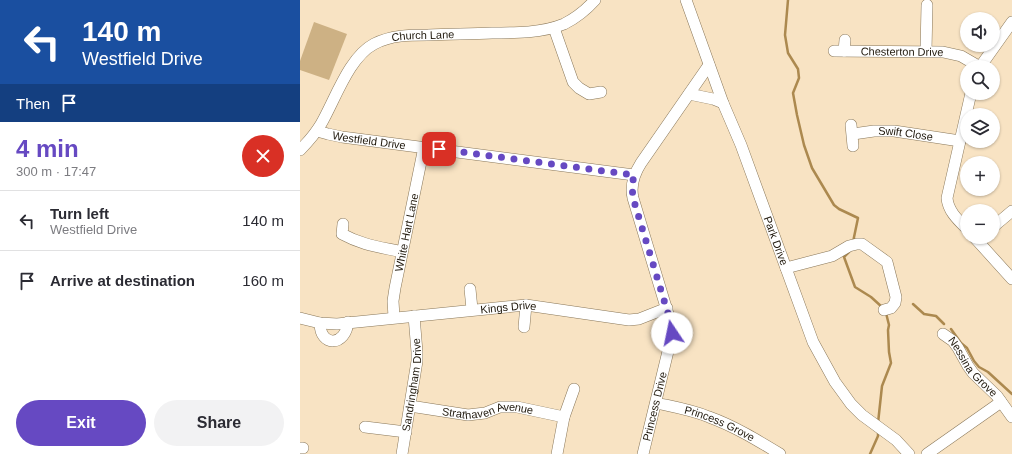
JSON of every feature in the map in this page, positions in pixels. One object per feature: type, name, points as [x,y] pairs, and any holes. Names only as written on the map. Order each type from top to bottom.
[{"type":"street","name":"Church Lane","points":[[300,150],[317,130],[350,69],[363,53],[373,44],[380,41],[406,36],[522,32],[554,28],[572,20],[595,0]]},
{"type":"street","name":"Park Drive","points":[[686,0],[813,342],[835,382],[851,404],[862,415],[886,432],[909,454]]},
{"type":"street","points":[[926,52],[927,5]]},
{"type":"street","points":[[985,60],[1012,22]]},
{"type":"street","points":[[554,28],[574,82],[579,88],[589,94],[601,92]]},
{"type":"street","name":"Chesterton Drive","points":[[841,47],[943,52],[961,56],[968,60]]},
{"type":"street","points":[[634,175],[709,65]]},
{"type":"street","points":[[690,94],[707,97],[723,103]]},
{"type":"street","name":"Swift Close","points":[[854,146],[852,129],[894,131],[960,141]]},
{"type":"street","name":"Westfield Drive","points":[[317,130],[328,134],[634,175]]},
{"type":"street","points":[[960,141],[947,190],[947,201],[951,212],[960,222]]},
{"type":"street","name":"White Hart Lane","points":[[394,317],[394,294],[424,147]]},
{"type":"street","name":"Princess Drive","points":[[634,175],[632,186],[633,198],[667,308],[672,333],[643,454]]},
{"type":"street","points":[[1000,221],[1012,211]]},
{"type":"street","points":[[340,232],[361,243],[402,252]]},
{"type":"street","points":[[786,268],[832,256],[853,245],[862,244],[887,262],[896,297],[895,303],[891,308],[884,310]]},
{"type":"street","points":[[983,244],[1012,278]]},
{"type":"street","points":[[470,289],[472,309]]},
{"type":"street","points":[[524,327],[526,305]]},
{"type":"street","name":"Kings Drive","points":[[300,318],[320,323],[348,322],[526,305],[629,320],[639,319],[667,308]]},
{"type":"street","name":"Sandringham Drive","points":[[402,454],[417,352],[414,316]]},
{"type":"street","points":[[320,323],[320,330],[323,337],[330,341],[344,336],[348,322]]},
{"type":"street","name":"Nessina Grove","points":[[943,334],[955,344],[973,373],[990,389],[1012,417]]},
{"type":"street","points":[[557,454],[564,417],[574,388]]},
{"type":"street","name":"Nessina Grove","points":[[927,454],[1001,402]]},
{"type":"street","name":"Princess Grove","points":[[656,403],[710,417],[748,435],[780,454]]},
{"type":"street","name":"Strathaven Avenue","points":[[410,406],[468,415],[500,408],[517,407],[564,417]]},
{"type":"street","points":[[363,426],[406,432]]},
{"type":"shaded area","points":[[314,22],[347,34],[329,80],[300,70],[300,61]]},
{"type":"waterway","points":[[788,0],[785,35],[788,53],[798,69],[799,78],[793,93],[804,145],[812,168],[834,205],[858,218],[853,242]]},
{"type":"waterway","points":[[849,252],[844,257],[855,287],[871,297],[882,307]]},
{"type":"waterway","points":[[913,304],[924,314],[936,316],[944,324]]},
{"type":"waterway","points":[[878,423],[882,386],[891,363],[889,352],[889,325],[886,313]]},
{"type":"waterway","points":[[951,329],[961,343],[967,348],[979,367],[988,372],[1012,394]]},
{"type":"waterway","points":[[870,454],[878,436],[878,430]]},
{"type":"route","points":[[439,149],[634,175],[632,186],[633,198],[670,320],[672,333]]}]
